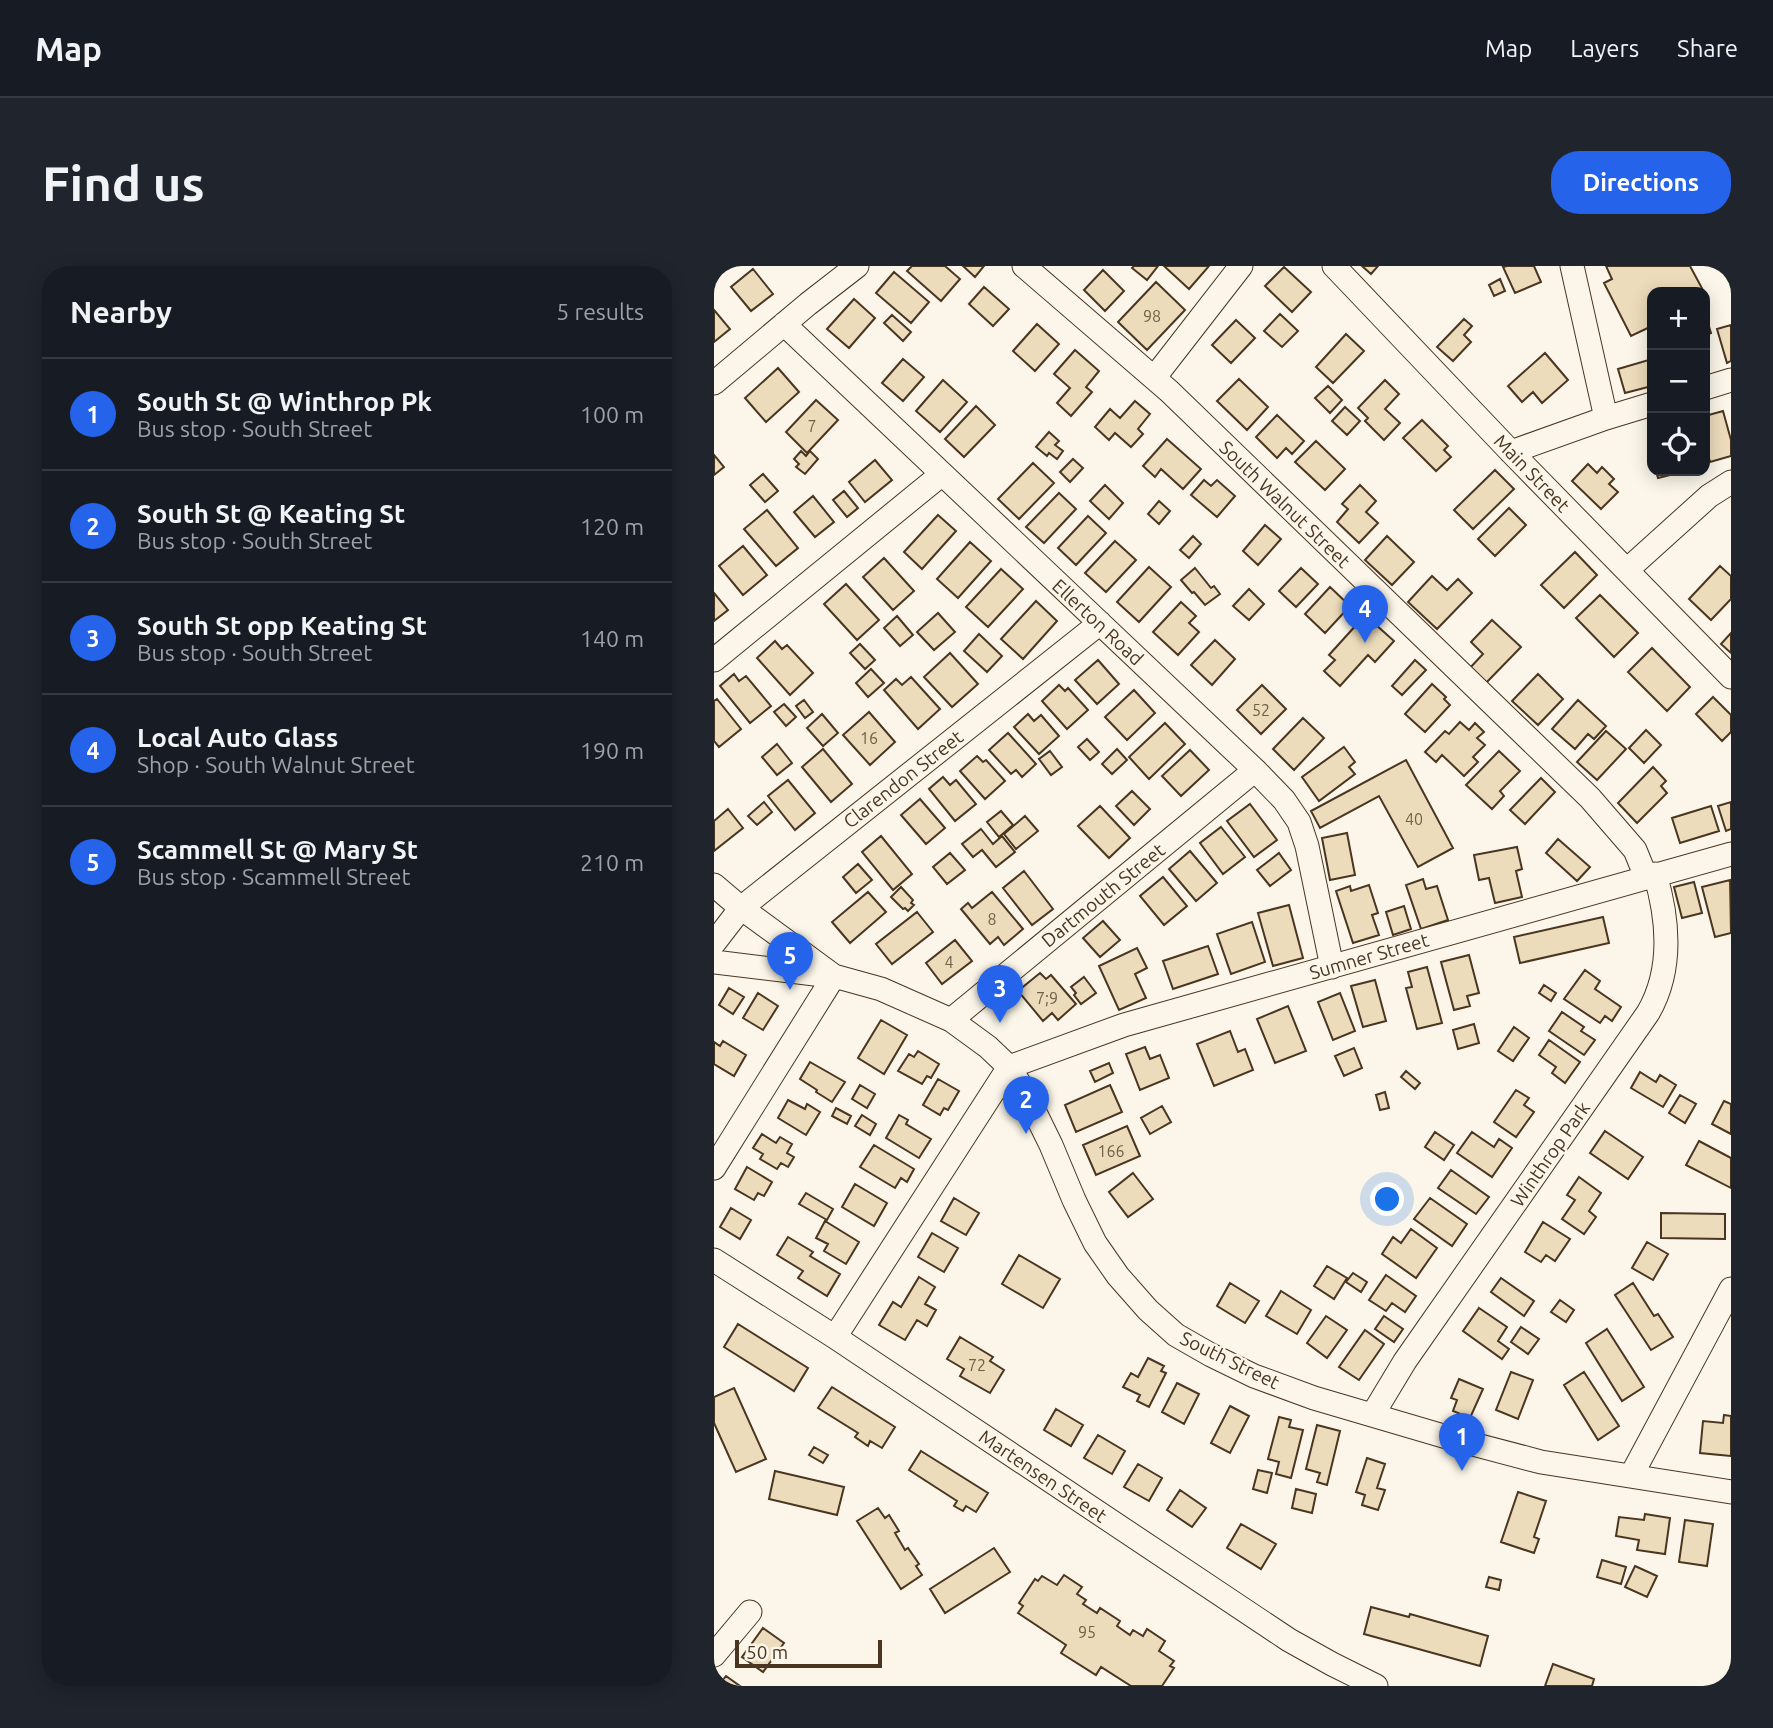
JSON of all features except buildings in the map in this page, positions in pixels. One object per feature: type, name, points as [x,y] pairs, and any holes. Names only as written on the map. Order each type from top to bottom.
[{"type":"street","points":[[714,383],[857,266]]},
{"type":"street","name":"South Walnut Street","points":[[1024,266],[1154,378],[1590,798],[1635,850],[1650,876]]},
{"type":"street","points":[[1154,378],[1241,266]]},
{"type":"street","name":"Main Street","points":[[1334,266],[1731,677]]},
{"type":"street","points":[[1572,266],[1606,418]]},
{"type":"street","name":"Ellerton Road","points":[[784,324],[1255,770],[1283,800],[1299,822],[1307,846],[1332,967]]},
{"type":"street","points":[[1710,386],[1731,380]]},
{"type":"street","points":[[1511,452],[1647,406]]},
{"type":"street","points":[[714,660],[942,474]]},
{"type":"street","points":[[1627,570],[1709,496],[1731,482]]},
{"type":"street","name":"Clarendon Street","points":[[714,943],[741,908],[1100,623]]},
{"type":"street","name":"Dartmouth Street","points":[[951,1020],[1255,770]]},
{"type":"street","name":"Sumner Street","points":[[1009,1066],[1124,1024],[1731,854]]},
{"type":"street","name":"Winthrop Park","points":[[1373,1414],[1405,1361],[1656,1001],[1664,972],[1667,939],[1662,899],[1650,876]]},
{"type":"street","name":"South Street","points":[[714,884],[741,908],[834,976],[881,989],[951,1020],[1009,1066],[1051,1145],[1095,1243],[1118,1276],[1148,1310],[1177,1335],[1254,1376],[1314,1398],[1450,1438],[1541,1462],[1731,1492]]},
{"type":"street","points":[[714,962],[834,976],[714,1168]]},
{"type":"street","points":[[835,1337],[1009,1066]]},
{"type":"street","name":"Martensen Street","points":[[714,1260],[835,1337],[1289,1640],[1376,1686]]},
{"type":"street","points":[[1631,1476],[1731,1289]]},
{"type":"street","points":[[714,1655],[750,1612]]},
{"type":"place","name":"Local Auto Glass","points":[[1365,643]]},
{"type":"place","name":"Scammell St @ Mary St","points":[[790,990]]},
{"type":"place","name":"South St opp Keating St","points":[[1000,1023]]},
{"type":"place","name":"South St @ Keating St","points":[[1026,1134]]},
{"type":"place","name":"South St @ Winthrop Pk","points":[[1462,1471]]}]
